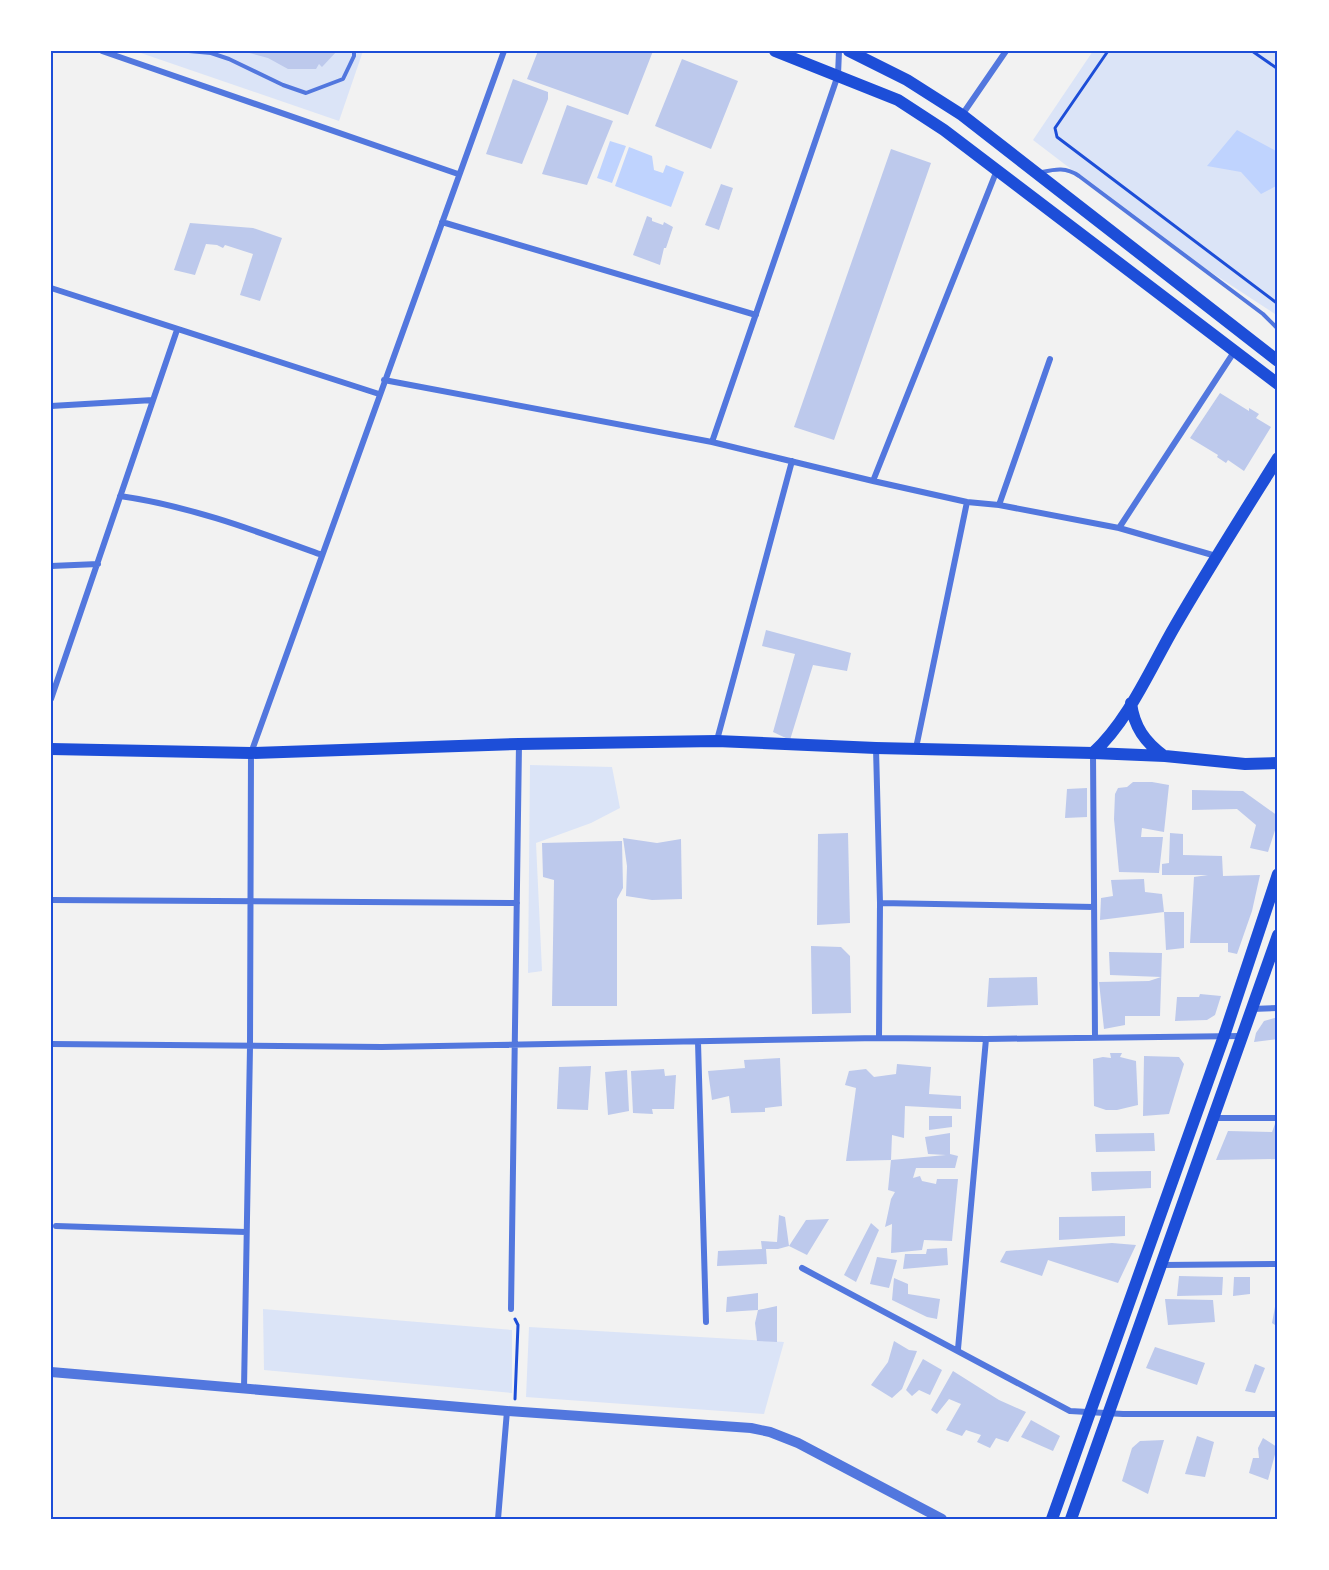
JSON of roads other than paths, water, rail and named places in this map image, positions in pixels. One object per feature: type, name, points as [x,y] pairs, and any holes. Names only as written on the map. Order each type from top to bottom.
[{"type":"main road","points":[[774,51],[898,100],[944,130],[1278,384]]},
{"type":"main road","points":[[849,51],[907,80],[962,115],[1278,361]]},
{"type":"main road","points":[[1093,753],[1111,735],[1216,556],[1278,458]]},
{"type":"main road","points":[[1131,703],[1137,728],[1153,748],[1165,756]]},
{"type":"main road","points":[[51,749],[251,753],[519,744],[717,741],[876,748],[916,747],[1093,753],[1165,756],[1245,764],[1278,763]]},
{"type":"main road","points":[[1052,1519],[1224,1036],[1278,874]]},
{"type":"main road","points":[[1071,1519],[1278,935]]},
{"type":"street","points":[[102,51],[458,174]]},
{"type":"street","points":[[244,1390],[250,1047],[251,753],[504,51]]},
{"type":"street","points":[[712,442],[838,75],[839,51]]},
{"type":"street","points":[[962,115],[1006,51]]},
{"type":"street","points":[[873,481],[997,170]]},
{"type":"street","points":[[442,222],[756,315]]},
{"type":"street","points":[[51,288],[379,394]]},
{"type":"street","points":[[51,699],[177,330]]},
{"type":"street","points":[[1119,528],[1234,352]]},
{"type":"street","points":[[999,505],[1050,359]]},
{"type":"street","points":[[384,380],[712,442],[967,502],[999,505],[1119,528],[1216,556]]},
{"type":"street","points":[[51,406],[153,400]]},
{"type":"street","points":[[717,741],[792,461]]},
{"type":"street","points":[[120,496],[172,506],[234,523],[322,555]]},
{"type":"street","points":[[916,747],[967,502]]},
{"type":"street","points":[[51,566],[98,564]]},
{"type":"street","points":[[511,1309],[519,744]]},
{"type":"street","points":[[876,748],[880,903],[879,1038]]},
{"type":"street","points":[[1093,753],[1095,1038]]},
{"type":"street","points":[[51,900],[517,903]]},
{"type":"street","points":[[880,903],[1094,907]]},
{"type":"street","points":[[1252,1009],[1278,1008]]},
{"type":"street","points":[[51,1044],[250,1047],[514,1046],[879,1038],[1242,1036]]},
{"type":"street","points":[[958,1349],[986,1039]]},
{"type":"street","points":[[698,1042],[706,1322]]},
{"type":"street","points":[[1213,1118],[1278,1118]]},
{"type":"street","points":[[56,1227],[246,1232]]},
{"type":"street","points":[[1161,1265],[1278,1264]]},
{"type":"street","points":[[802,1268],[958,1349],[1070,1411],[1278,1414]]},
{"type":"street","points":[[51,1372],[244,1390],[752,1428],[798,1443],[942,1519]]},
{"type":"street","points":[[498,1519],[511,1411]]},
{"type":"lane","points":[[189,51],[210,52],[230,59],[283,85],[306,93],[343,79],[354,56],[354,51]]},
{"type":"lane","points":[[1037,173],[1061,168],[1071,171],[1263,314],[1278,329]]},
{"type":"water","points":[[1237,130],[1278,152],[1278,185],[1261,194],[1241,172],[1207,166]]},
{"type":"water","points":[[610,141],[626,146],[612,183],[597,178]]},
{"type":"water","points":[[629,147],[652,156],[654,170],[663,173],[666,165],[684,172],[671,207],[615,186]]}]
